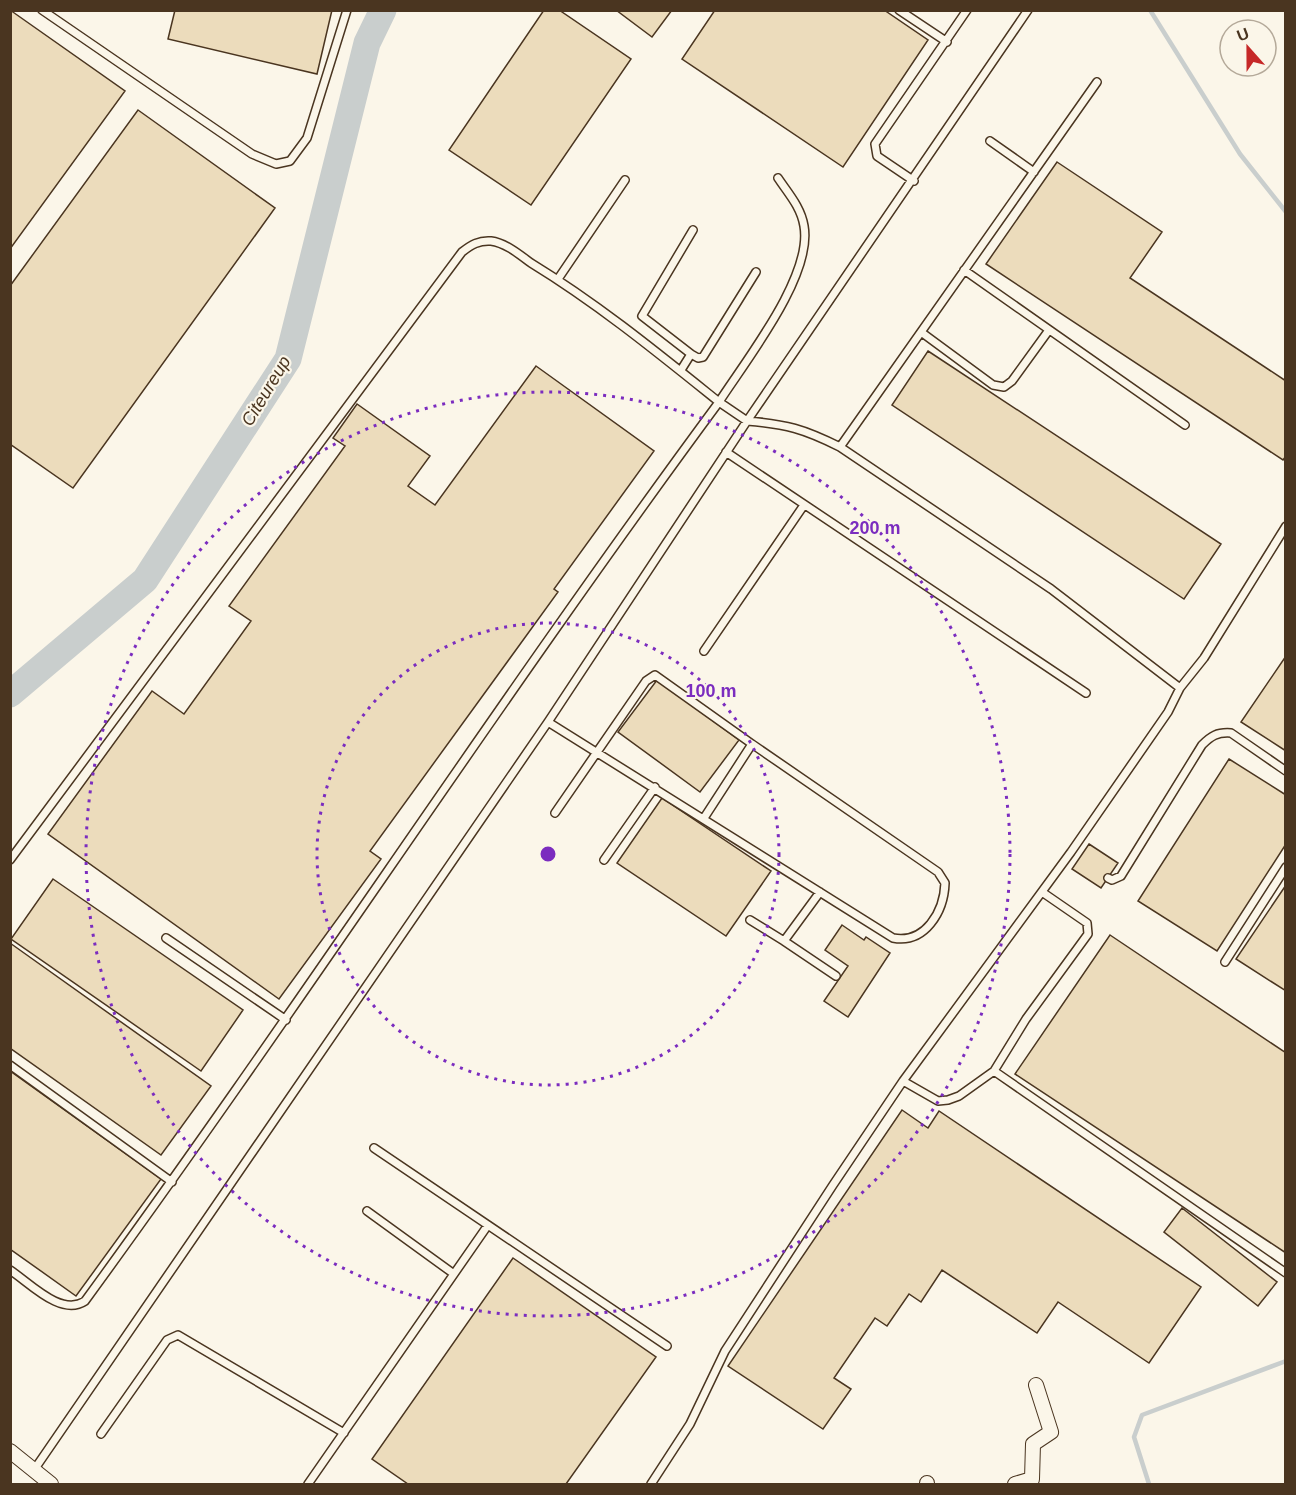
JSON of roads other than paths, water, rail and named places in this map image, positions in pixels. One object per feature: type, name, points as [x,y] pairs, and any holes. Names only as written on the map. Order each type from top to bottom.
[{"type":"street","points":[[1015,1485],[1032,1479],[1033,1444],[1051,1432],[1036,1385]]},
{"type":"street","points":[[10,1451],[51,1485]]},
{"type":"lane","points":[[42,10],[252,154],[276,164],[290,161],[307,138],[347,10]]},
{"type":"lane","points":[[899,10],[947,42]]},
{"type":"lane","points":[[914,181],[877,156],[875,144],[968,10]]},
{"type":"lane","points":[[34,1470],[548,722],[747,421],[914,181],[1028,10]]},
{"type":"lane","points":[[840,447],[1097,82]]},
{"type":"lane","points":[[990,141],[1034,172]]},
{"type":"lane","points":[[10,1270],[59,1304],[70,1306],[82,1303],[172,1182],[286,1020],[616,541],[719,402],[786,298],[806,249],[804,225],[797,205],[778,178]]},
{"type":"lane","points":[[558,279],[625,180]]},
{"type":"lane","points":[[693,230],[642,316],[691,354],[703,357],[756,272]]},
{"type":"lane","points":[[10,860],[462,252],[471,244],[493,242],[558,279],[747,421],[803,429],[840,447],[1051,590],[1180,688]]},
{"type":"lane","points":[[964,270],[1185,425]]},
{"type":"lane","points":[[921,332],[993,385],[1004,387],[1012,381],[1049,330]]},
{"type":"lane","points":[[681,370],[691,354]]},
{"type":"lane","points":[[726,453],[1086,693]]},
{"type":"lane","points":[[704,651],[804,505]]},
{"type":"lane","points":[[651,1485],[690,1424],[725,1352],[748,1314],[903,1082],[1071,852],[1168,712],[1180,688],[1204,658],[1286,526]]},
{"type":"lane","points":[[548,722],[597,752],[655,787],[893,938],[906,940],[923,933],[939,913],[945,883],[938,872],[655,675],[646,681],[597,752],[555,813]]},
{"type":"lane","points":[[1108,878],[1112,880],[1120,876],[1210,737],[1220,732],[1231,733],[1286,771]]},
{"type":"lane","points":[[704,818],[752,744]]},
{"type":"lane","points":[[604,860],[655,787]]},
{"type":"lane","points":[[1071,852],[1078,857]]},
{"type":"lane","points":[[1225,962],[1286,867]]},
{"type":"lane","points":[[784,941],[820,892]]},
{"type":"lane","points":[[903,1082],[938,1101],[948,1100],[959,1096],[994,1071],[1026,1019],[1088,934],[1087,923],[1042,892]]},
{"type":"lane","points":[[750,920],[836,976]]},
{"type":"lane","points":[[166,938],[286,1020]]},
{"type":"lane","points":[[10,1065],[172,1182]]},
{"type":"lane","points":[[994,1071],[1286,1274]]},
{"type":"lane","points":[[374,1148],[667,1346]]},
{"type":"lane","points":[[367,1211],[454,1274]]},
{"type":"lane","points":[[308,1485],[488,1225]]},
{"type":"lane","points":[[101,1434],[167,1340],[178,1335],[344,1433]]},
{"type":"waterway","name":"Citeureup","points":[[10,694],[145,580],[288,359],[367,43],[383,10]]},
{"type":"waterway","points":[[1150,10],[1240,154],[1286,212]]},
{"type":"waterway","points":[[1149,1484],[1134,1437],[1142,1415],[1286,1361]]}]
